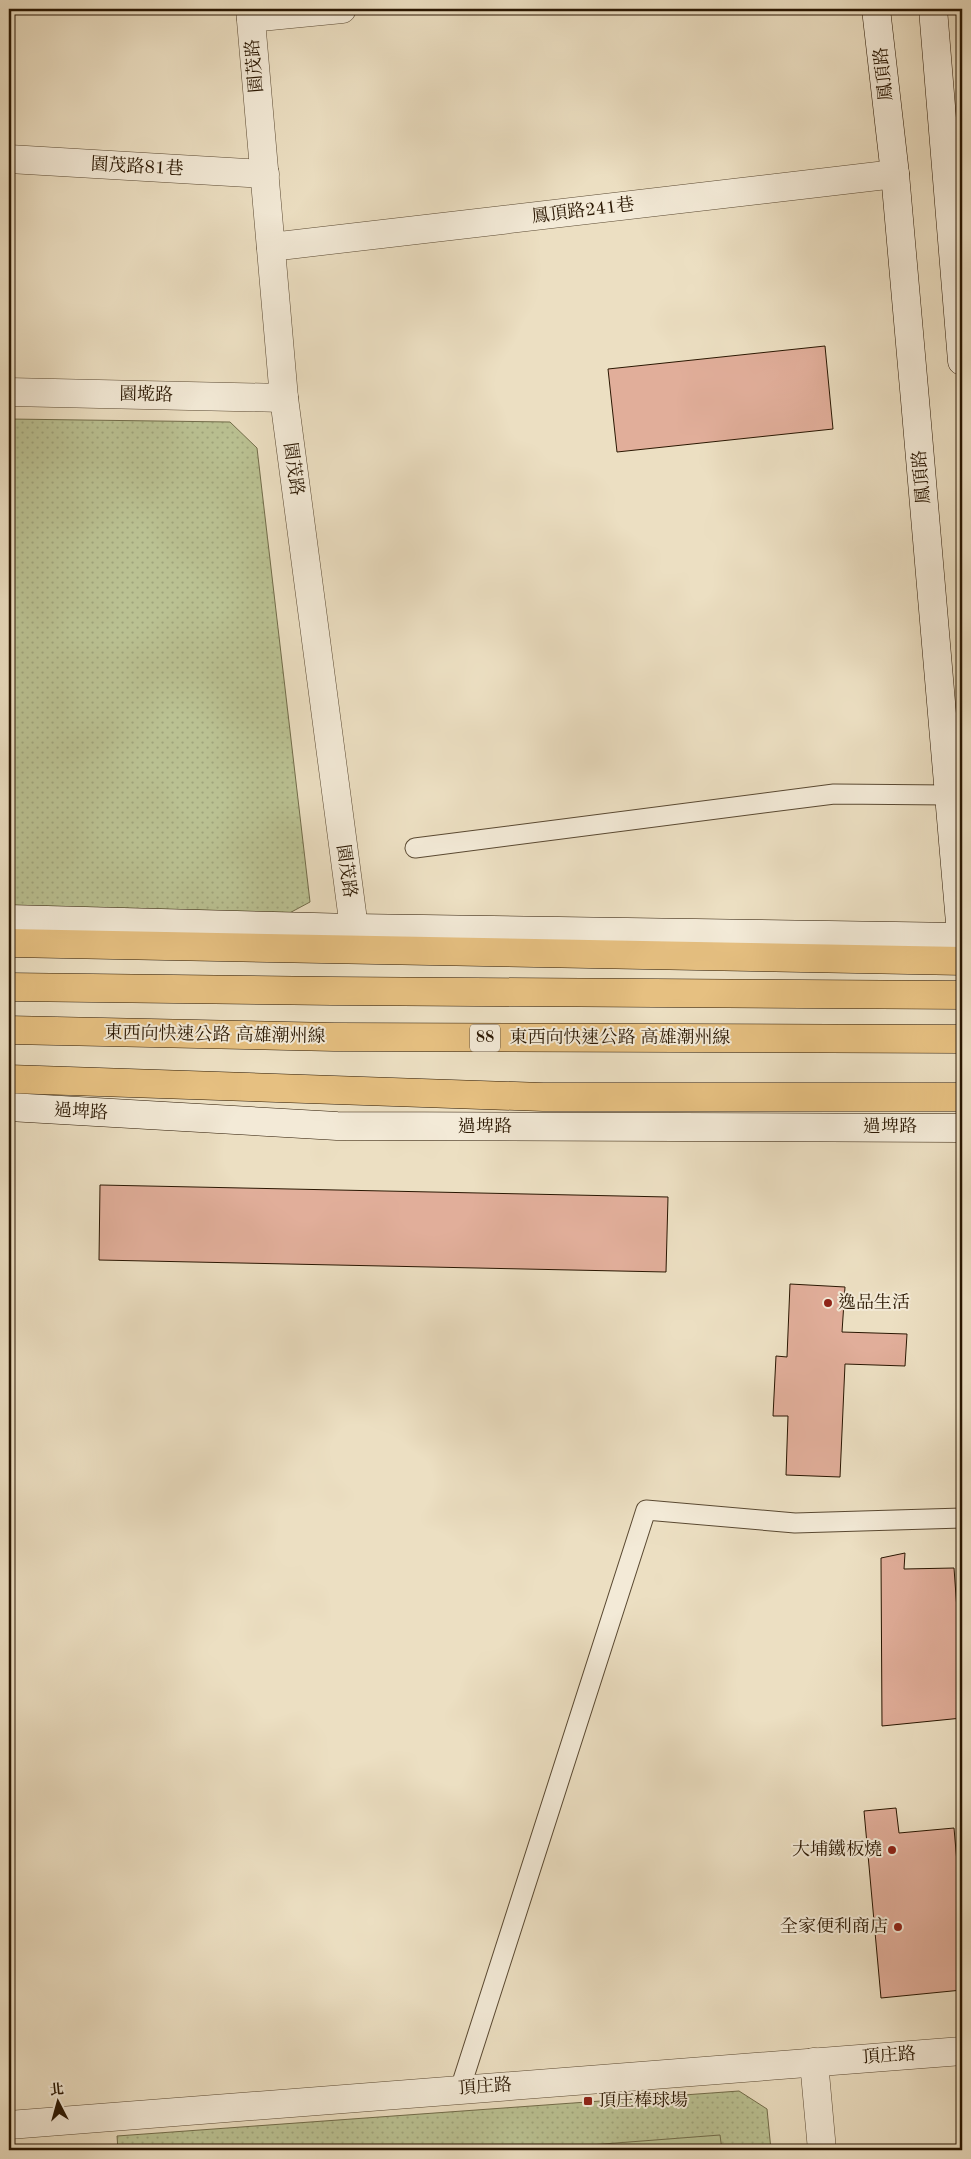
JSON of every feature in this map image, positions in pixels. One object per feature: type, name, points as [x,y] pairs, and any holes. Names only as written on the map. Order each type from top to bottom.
[{"type":"highway","points":[[9,943],[525,953],[962,945]]},
{"type":"highway","points":[[9,986],[342,992],[962,995]]},
{"type":"highway","name":"東西向快速公路 高雄潮州線","points":[[9,1030],[334,1038],[962,1039]]},
{"type":"highway","points":[[9,1079],[543,1097],[962,1097]]},
{"type":"street","points":[[251,13],[342,9]]},
{"type":"street","name":"鳳頂路","points":[[876,9],[894,174],[962,945]]},
{"type":"street","points":[[933,9],[962,361]]},
{"type":"street","name":"園茂路","points":[[251,13],[284,398],[354,928]]},
{"type":"street","name":"園茂路81巷","points":[[9,159],[265,174]]},
{"type":"street","name":"鳳頂路241巷","points":[[271,247],[894,174]]},
{"type":"street","name":"園墘路","points":[[9,392],[284,398]]},
{"type":"street","points":[[9,919],[962,945]]},
{"type":"street","name":"過埤路","points":[[9,1107],[337,1126],[962,1128]]},
{"type":"street","name":"頂庄路","points":[[9,2125],[962,2051]]},
{"type":"street","points":[[814,2062],[822,2150]]},
{"type":"lane","points":[[415,848],[834,794],[949,795]]},
{"type":"lane","points":[[460,2089],[646,1510],[795,1523],[962,1518]]},
{"type":"green space","points":[[9,419],[230,422],[257,448],[310,902],[282,917],[9,907]]},
{"type":"green space","points":[[739,2091],[767,2109],[771,2150],[118,2150],[117,2136]]},
{"type":"green space","points":[[720,2135],[722,2150],[525,2150]]},
{"type":"building","points":[[825,346],[833,429],[617,452],[608,369]]},
{"type":"building","points":[[100,1185],[668,1197],[666,1272],[99,1260]]},
{"type":"building","points":[[790,1284],[845,1287],[842,1332],[907,1334],[905,1366],[845,1364],[840,1477],[786,1475],[788,1416],[773,1416],[776,1356],[787,1357]]},
{"type":"building","points":[[905,1553],[904,1569],[954,1568],[962,1679],[962,1718],[882,1726],[881,1558]]},
{"type":"building","points":[[896,1808],[899,1833],[954,1828],[962,1920],[962,1990],[881,1998],[864,1811]]},
{"type":"place","name":"逸品生活","points":[[828,1303]]},
{"type":"place","name":"大埔鐵板燒","points":[[892,1850]]},
{"type":"place","name":"全家便利商店","points":[[898,1927]]},
{"type":"place","name":"頂庄棒球場","points":[[588,2101]]}]
